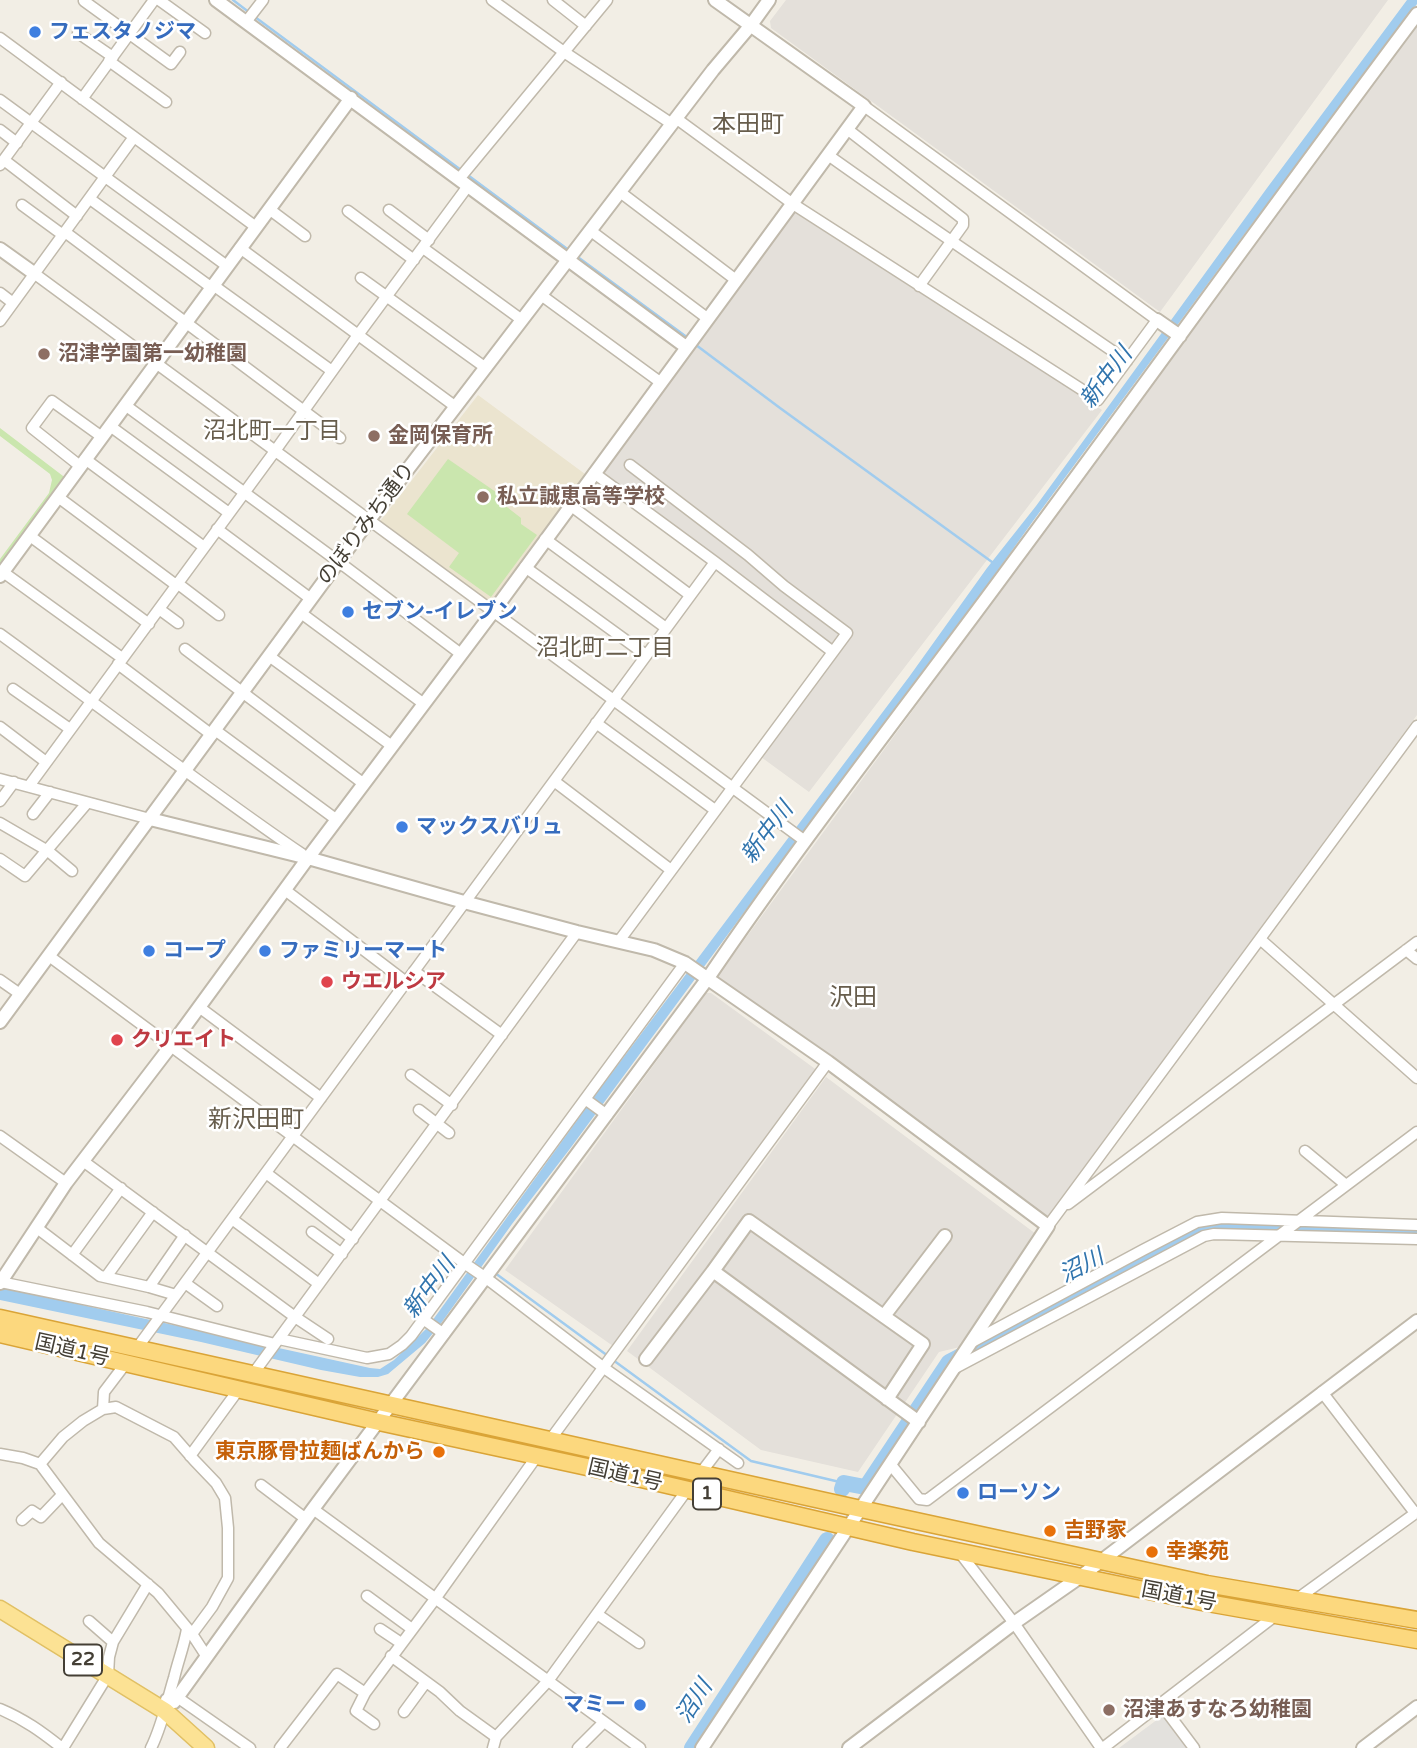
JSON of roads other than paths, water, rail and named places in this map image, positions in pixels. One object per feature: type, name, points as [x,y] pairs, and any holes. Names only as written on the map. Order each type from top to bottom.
[{"type":"highway","name":"国道1号","points":[[0,1318],[141,1343],[257,1368],[392,1404],[550,1440],[1207,1584],[1417,1620]]},
{"type":"highway","name":"国道1号","points":[[0,1334],[959,1552],[1202,1602],[1417,1640]]},
{"type":"main road","name":"22","points":[[0,1609],[108,1675],[170,1703],[206,1748]]},
{"type":"street","points":[[82,99],[157,0],[205,33]]},
{"type":"street","points":[[216,0],[572,256],[686,347]]},
{"type":"street","points":[[246,22],[263,0]]},
{"type":"street","points":[[492,0],[564,52],[674,121],[793,204],[1098,400],[1157,320]]},
{"type":"street","points":[[553,0],[586,26]]},
{"type":"street","points":[[29,786],[426,244],[465,178],[607,0]]},
{"type":"street","points":[[716,0],[1180,336]]},
{"type":"street","name":"のぼりみち通り","points":[[0,1022],[369,520],[769,0]]},
{"type":"street","points":[[83,1],[171,64],[180,52]]},
{"type":"street","points":[[170,1703],[207,1657],[485,1276],[708,978],[805,841],[1417,14]]},
{"type":"street","points":[[78,33],[166,102]]},
{"type":"street","points":[[0,38],[256,227]]},
{"type":"street","points":[[61,82],[2,163],[77,216]]},
{"type":"street","points":[[337,820],[214,733],[1,574],[351,98]]},
{"type":"street","points":[[0,100],[227,266]]},
{"type":"street","points":[[688,965],[585,1099],[425,1320],[402,1345],[389,1354],[368,1358],[277,1342],[1,1279],[66,1183],[493,612],[864,106]]},
{"type":"street","points":[[0,130],[16,143]]},
{"type":"street","points":[[847,130],[963,219],[963,225],[919,286]]},
{"type":"street","points":[[0,321],[135,137]]},
{"type":"street","points":[[828,155],[911,215],[1127,361]]},
{"type":"street","points":[[620,192],[736,280]]},
{"type":"street","points":[[90,199],[332,371]]},
{"type":"street","points":[[22,205],[186,322],[340,438]]},
{"type":"street","points":[[269,209],[304,236]]},
{"type":"street","points":[[389,210],[426,244],[522,320]]},
{"type":"street","points":[[348,211],[414,260]]},
{"type":"street","points":[[591,231],[707,318]]},
{"type":"street","points":[[240,248],[456,407]]},
{"type":"street","points":[[0,249],[805,841]]},
{"type":"street","points":[[361,278],[486,368]]},
{"type":"street","points":[[0,293],[13,303]]},
{"type":"street","points":[[541,295],[660,382]]},
{"type":"street","points":[[204,547],[32,428],[52,401],[106,431],[229,513]]},
{"type":"street","points":[[125,405],[461,654]]},
{"type":"street","points":[[619,941],[847,633],[630,465]]},
{"type":"street","points":[[594,473],[833,652]]},
{"type":"street","points":[[58,497],[219,615]]},
{"type":"street","points":[[570,505],[690,596]]},
{"type":"street","points":[[217,528],[311,599]]},
{"type":"street","points":[[30,536],[149,624]]},
{"type":"street","points":[[545,539],[666,628]]},
{"type":"street","points":[[141,1343],[715,562]]},
{"type":"street","points":[[525,567],[646,656]]},
{"type":"street","points":[[159,609],[178,623]]},
{"type":"street","points":[[301,613],[424,704]]},
{"type":"street","points":[[0,634],[184,772],[308,858]]},
{"type":"street","points":[[185,649],[364,784]]},
{"type":"street","points":[[269,656],[392,746]]},
{"type":"street","points":[[13,689],[70,729]]},
{"type":"street","points":[[596,723],[715,810]]},
{"type":"street","points":[[702,1748],[1059,1210],[1417,726]]},
{"type":"street","points":[[0,727],[47,762]]},
{"type":"street","points":[[0,779],[654,950],[688,965],[828,1062],[1048,1226]]},
{"type":"street","points":[[554,781],[671,870]]},
{"type":"street","points":[[0,802],[14,782]]},
{"type":"street","points":[[33,814],[50,792]]},
{"type":"street","points":[[0,859],[25,876],[87,803]]},
{"type":"street","points":[[0,822],[48,851],[72,871]]},
{"type":"street","points":[[285,890],[406,982]]},
{"type":"street","points":[[257,1368],[577,932]]},
{"type":"street","points":[[1260,939],[1417,1078]]},
{"type":"street","points":[[1059,1210],[1417,942]]},
{"type":"street","points":[[1406,950],[1417,959]]},
{"type":"street","points":[[49,956],[485,1276],[604,1367],[738,1462]]},
{"type":"street","points":[[414,971],[502,1035]]},
{"type":"street","points":[[0,980],[20,995]]},
{"type":"street","points":[[199,1007],[321,1098]]},
{"type":"street","points":[[550,1440],[828,1062]]},
{"type":"street","points":[[411,1075],[452,1105]]},
{"type":"street","points":[[585,1099],[607,1115]]},
{"type":"street","points":[[419,1110],[449,1133]]},
{"type":"street","points":[[891,1465],[919,1499],[928,1500],[1417,1132]]},
{"type":"street","points":[[0,1136],[66,1183]]},
{"type":"street","points":[[1305,1151],[1346,1185]]},
{"type":"street","points":[[83,1161],[328,1339]]},
{"type":"street","points":[[266,1173],[353,1239]]},
{"type":"street","points":[[72,1255],[121,1188]]},
{"type":"street","points":[[106,1277],[153,1212]]},
{"type":"street","points":[[970,1344],[1198,1222],[1222,1218],[1417,1225]]},
{"type":"street","points":[[232,1219],[319,1284]]},
{"type":"street","points":[[646,1359],[749,1221],[923,1343],[887,1399]]},
{"type":"street","points":[[37,1228],[100,1276],[176,1295]]},
{"type":"street","points":[[312,1232],[342,1254]]},
{"type":"street","points":[[956,1365],[1204,1236],[1280,1234],[1417,1239]]},
{"type":"street","points":[[149,1287],[185,1235]]},
{"type":"street","points":[[884,1316],[944,1236]]},
{"type":"street","points":[[713,1271],[919,1422]]},
{"type":"street","points":[[185,1283],[217,1306]]},
{"type":"street","points":[[425,1320],[443,1333]]},
{"type":"street","points":[[849,1748],[1014,1623],[1080,1577],[1417,1321]]},
{"type":"street","points":[[103,1409],[104,1392],[126,1363]]},
{"type":"street","points":[[190,1456],[239,1390]]},
{"type":"street","points":[[1297,1599],[1416,1513],[1322,1392]]},
{"type":"street","points":[[40,1464],[63,1437],[103,1409],[116,1407],[174,1437],[216,1482],[225,1498],[228,1578],[212,1607],[189,1632],[177,1665],[170,1703],[151,1748]]},
{"type":"street","points":[[701,1474],[719,1449]]},
{"type":"street","points":[[0,1454],[40,1464],[99,1543],[158,1593],[207,1657]]},
{"type":"street","points":[[374,1724],[356,1711],[365,1693],[537,1456]]},
{"type":"street","points":[[261,1485],[310,1514],[435,1599],[640,1748]]},
{"type":"street","points":[[493,1748],[496,1737],[548,1681],[687,1490]]},
{"type":"street","points":[[22,1520],[32,1511],[41,1517],[62,1495]]},
{"type":"street","points":[[959,1552],[1014,1623],[1102,1748],[1276,1615]]},
{"type":"street","points":[[0,1710],[18,1716],[62,1748],[108,1675],[113,1643],[148,1584]]},
{"type":"street","points":[[367,1595],[412,1629]]},
{"type":"street","points":[[597,1614],[639,1643]]},
{"type":"street","points":[[89,1621],[113,1643]]},
{"type":"street","points":[[380,1629],[401,1643]]},
{"type":"street","points":[[391,1656],[496,1737]]},
{"type":"street","points":[[280,1748],[337,1674],[365,1693]]},
{"type":"street","points":[[404,1712],[426,1682]]},
{"type":"street","points":[[170,1703],[250,1748]]},
{"type":"street","points":[[1161,1704],[1194,1748]]},
{"type":"street","points":[[1363,1748],[1417,1707]]},
{"type":"street","points":[[578,1748],[604,1721]]},
{"type":"water","points":[[1407,0],[1417,0],[1417,4],[425,1343],[388,1374],[360,1377],[0,1300],[0,1287],[370,1368],[380,1369],[394,1360],[427,1328],[599,1090],[1036,506]]},
{"type":"waterway","points":[[233,0],[250,13]]},
{"type":"waterway","points":[[255,17],[570,251]]},
{"type":"waterway","points":[[575,255],[688,338]]},
{"type":"waterway","points":[[696,345],[992,562]]},
{"type":"waterway","name":"沼川","points":[[842,1489],[844,1483],[865,1487],[868,1484],[949,1362],[1203,1230],[1220,1227],[1417,1234]]},
{"type":"waterway","points":[[495,1273],[608,1356]]},
{"type":"waterway","points":[[613,1360],[751,1461],[844,1483]]},
{"type":"waterway","name":"沼川","points":[[692,1748],[827,1540]]},
{"type":"place","name":"フェスタノジマ","points":[[35,32]]},
{"type":"place","name":"沼津学園第一幼稚園","points":[[44,354]]},
{"type":"place","name":"金岡保育所","points":[[374,436]]},
{"type":"place","name":"私立誠恵高等学校","points":[[483,497]]},
{"type":"place","name":"セブン-イレブン","points":[[348,612]]},
{"type":"place","name":"マックスバリュ","points":[[402,827]]},
{"type":"place","name":"コープ","points":[[149,951]]},
{"type":"place","name":"ファミリーマート","points":[[265,951]]},
{"type":"place","name":"ウエルシア","points":[[327,982]]},
{"type":"place","name":"クリエイト","points":[[117,1040]]},
{"type":"place","name":"東京豚骨拉麺ばんから","points":[[439,1452]]},
{"type":"place","name":"ローソン","points":[[963,1493]]},
{"type":"place","name":"吉野家","points":[[1050,1531]]},
{"type":"place","name":"幸楽苑","points":[[1152,1552]]},
{"type":"place","name":"マミー","points":[[640,1705]]},
{"type":"place","name":"沼津あすなろ幼稚園","points":[[1109,1710]]},
{"type":"district","name":"本田町","points":[[748,126]]},
{"type":"district","name":"沼北町一丁目","points":[[272,432]]},
{"type":"district","name":"沼北町二丁目","points":[[605,649]]},
{"type":"district","name":"沢田","points":[[853,999]]},
{"type":"district","name":"新沢田町","points":[[256,1121]]},
{"type":"water label","name":"新中川","points":[[1107,378]]},
{"type":"water label","name":"新中川","points":[[768,833]]},
{"type":"water label","name":"新中川","points":[[430,1288]]}]
